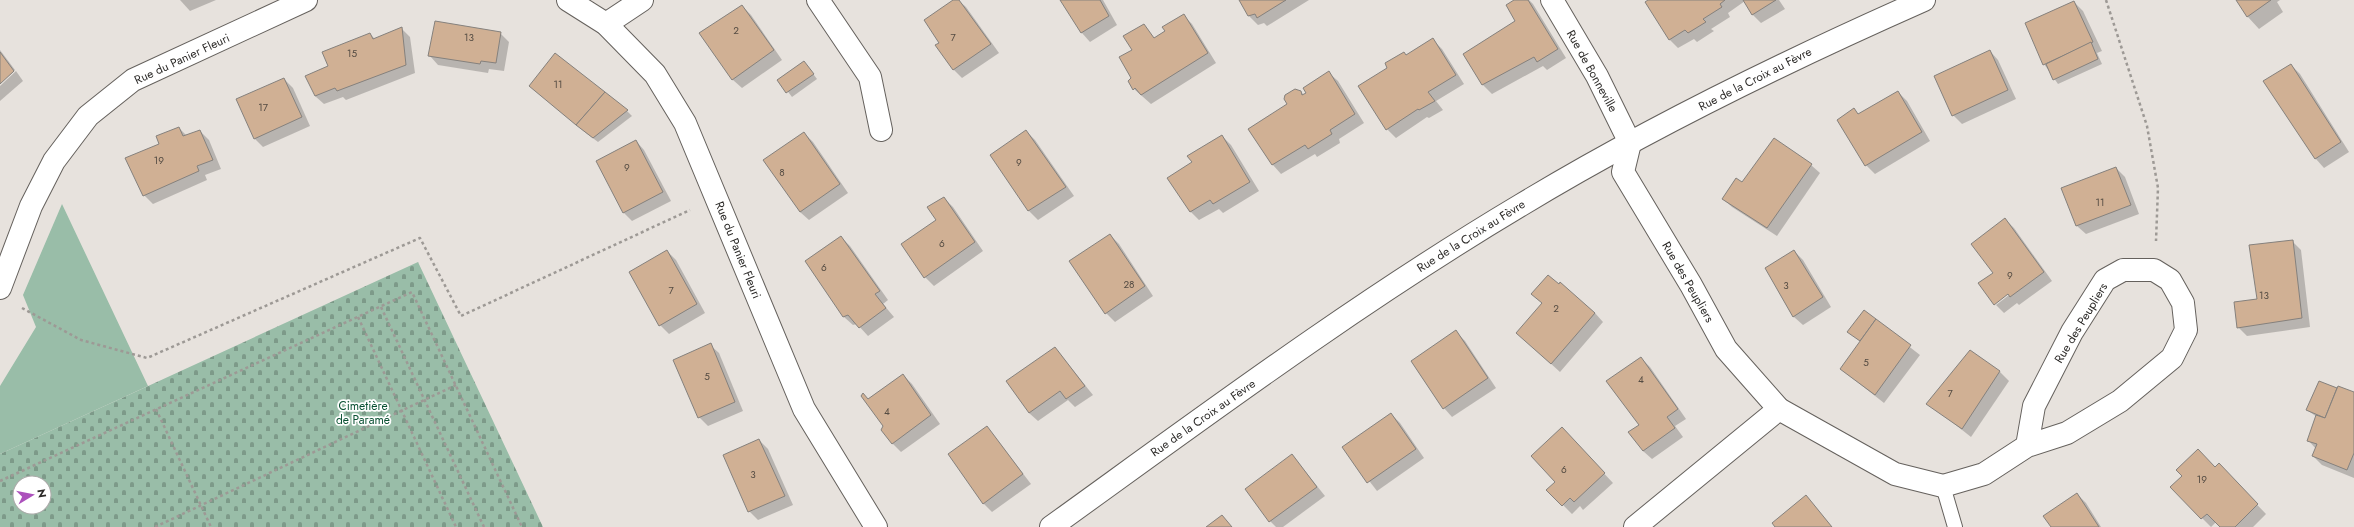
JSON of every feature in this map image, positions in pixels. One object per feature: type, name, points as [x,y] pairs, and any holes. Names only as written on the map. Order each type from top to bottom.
[{"type":"street","name":"Rue du Panier Fleuri","points":[[0,288],[31,206],[54,161],[88,116],[134,80],[306,0]]},
{"type":"street","name":"Rue du Panier Fleuri","points":[[568,0],[606,24],[655,74],[685,123],[804,409],[876,527]]},
{"type":"street","points":[[606,24],[642,0]]},
{"type":"street","points":[[818,0],[870,77],[881,130]]},
{"type":"street","name":"Rue de Bonneville","points":[[1552,0],[1597,76],[1630,143]]},
{"type":"street","name":"Rue de la Croix au Fèvre","points":[[1051,527],[1360,307],[1521,205],[1630,143],[1824,44],[1924,0]]},
{"type":"street","name":"Rue des Peupliers","points":[[1630,143],[1623,172],[1634,193],[1691,285],[1726,349],[1779,409],[1895,474],[1943,486]]},
{"type":"street","name":"Rue des Peupliers","points":[[2027,446],[2034,406],[2072,332],[2105,280],[2123,270],[2154,270]]},
{"type":"street","points":[[1943,486],[1984,474],[2027,446],[2067,433],[2120,401],[2172,358],[2186,330],[2183,303],[2170,280],[2154,270]]},
{"type":"street","points":[[1635,527],[1779,409]]},
{"type":"lane","points":[[1943,486],[1955,527]]},
{"type":"path","points":[[2106,0],[2129,66],[2149,134],[2158,188],[2154,270]]},
{"type":"path","points":[[20,308],[81,340],[147,358],[420,238],[461,316],[717,198]]},
{"type":"path","points":[[0,481],[412,292],[522,527]]},
{"type":"path","points":[[381,307],[484,527]]},
{"type":"path","points":[[358,317],[456,527]]},
{"type":"path","points":[[155,527],[456,385]]},
{"type":"path","points":[[156,409],[211,527]]},
{"type":"green space","points":[[62,204],[148,386],[0,454],[0,386],[36,327],[23,295]]},
{"type":"green space","name":"Cimetière de Paramé","points":[[418,262],[543,527],[0,527],[0,454]]},
{"type":"building","points":[[953,0],[959,0],[991,44],[953,70],[935,45],[939,43],[924,20]]},
{"type":"building","points":[[1060,0],[1100,0],[1109,16],[1081,33]]},
{"type":"building","points":[[1239,0],[1286,0],[1257,18],[1255,14],[1248,16]]},
{"type":"building","points":[[1514,0],[1528,0],[1558,49],[1537,62],[1534,57],[1482,85],[1463,54],[1515,21],[1506,5]]},
{"type":"building","points":[[1648,0],[1725,0],[1720,4],[1722,7],[1703,19],[1706,22],[1688,33],[1685,30],[1669,40],[1645,2]]},
{"type":"building","points":[[1743,0],[1776,0],[1752,15]]},
{"type":"building","points":[[2236,0],[2271,0],[2247,17]]},
{"type":"building","points":[[2074,1],[2093,42],[2043,65],[2025,23]]},
{"type":"building","points":[[742,5],[774,50],[732,80],[699,33]]},
{"type":"building","points":[[1184,14],[1208,53],[1141,95],[1135,88],[1133,90],[1128,81],[1131,78],[1119,57],[1132,50],[1123,36],[1144,24],[1154,38],[1165,31],[1162,27]]},
{"type":"building","points":[[435,21],[501,32],[496,63],[481,61],[480,64],[428,56]]},
{"type":"building","points":[[402,27],[406,65],[337,91],[335,88],[315,96],[305,76],[328,66],[322,52],[370,33],[373,39]]},
{"type":"building","points":[[1433,38],[1456,75],[1428,92],[1435,101],[1419,110],[1418,109],[1386,130],[1358,86],[1387,68],[1385,63],[1404,52],[1406,55]]},
{"type":"building","points":[[2091,42],[2098,59],[2053,80],[2046,64]]},
{"type":"building","points":[[1990,50],[2008,90],[1952,116],[1934,76]]},
{"type":"building","points":[[0,52],[14,71],[0,84]]},
{"type":"building","points":[[555,53],[605,92],[576,125],[529,86]]},
{"type":"building","points":[[804,61],[814,74],[786,93],[777,80]]},
{"type":"building","points":[[2291,64],[2341,142],[2315,159],[2263,81]]},
{"type":"building","points":[[1329,71],[1355,114],[1330,130],[1332,134],[1308,149],[1305,145],[1272,165],[1248,129],[1287,104],[1284,99],[1285,95],[1295,89],[1301,91],[1302,95],[1306,93],[1303,88]]},
{"type":"building","points":[[284,78],[302,117],[254,139],[236,99]]},
{"type":"building","points":[[1898,91],[1922,132],[1865,166],[1837,120],[1854,108],[1858,114]]},
{"type":"building","points":[[605,92],[628,110],[593,138],[576,125]]},
{"type":"building","points":[[179,127],[183,136],[200,130],[213,160],[197,166],[199,171],[143,196],[125,158],[159,144],[156,136]]},
{"type":"building","points":[[1026,130],[1066,187],[1028,211],[990,155]]},
{"type":"building","points":[[804,132],[840,184],[800,212],[763,160]]},
{"type":"building","points":[[1222,135],[1250,182],[1213,204],[1210,200],[1190,212],[1167,178],[1192,162],[1187,156]]},
{"type":"building","points":[[1774,138],[1812,164],[1767,228],[1722,199],[1736,178],[1742,182]]},
{"type":"building","points":[[636,140],[663,192],[623,213],[596,161]]},
{"type":"building","points":[[2116,167],[2131,205],[2076,226],[2061,188]]},
{"type":"building","points":[[944,197],[975,242],[924,278],[901,244],[936,220],[927,207]]},
{"type":"building","points":[[2005,218],[2044,272],[2010,297],[2008,294],[1994,305],[1978,283],[1993,273],[1971,244]]},
{"type":"building","points":[[1110,234],[1145,286],[1105,314],[1069,261]]},
{"type":"building","points":[[841,236],[880,291],[875,294],[886,308],[859,328],[848,315],[843,317],[805,261]]},
{"type":"building","points":[[2293,240],[2302,318],[2237,328],[2234,302],[2257,299],[2249,245]]},
{"type":"building","points":[[667,250],[697,304],[659,326],[629,272]]},
{"type":"building","points":[[1794,250],[1823,297],[1793,317],[1765,268]]},
{"type":"building","points":[[1548,275],[1559,284],[1560,282],[1595,313],[1551,364],[1516,333],[1542,303],[1531,294]]},
{"type":"building","points":[[1864,310],[1876,319],[1860,341],[1847,332]]},
{"type":"building","points":[[1876,319],[1911,345],[1875,395],[1840,369]]},
{"type":"building","points":[[1456,330],[1488,378],[1443,409],[1411,361]]},
{"type":"building","points":[[711,343],[735,402],[698,418],[673,360]]},
{"type":"building","points":[[1055,347],[1085,386],[1066,399],[1060,391],[1029,413],[1006,381]]},
{"type":"building","points":[[1970,350],[2000,371],[1962,429],[1926,404]]},
{"type":"building","points":[[1641,357],[1678,409],[1667,417],[1675,428],[1643,451],[1628,432],[1639,425],[1606,381]]},
{"type":"building","points":[[903,374],[931,415],[892,444],[881,430],[883,426],[861,396],[863,393],[868,399]]},
{"type":"building","points":[[2319,381],[2337,388],[2325,418],[2306,410]]},
{"type":"building","points":[[2338,386],[2354,392],[2354,453],[2347,470],[2312,456],[2317,444],[2307,441],[2316,415],[2325,418]]},
{"type":"building","points":[[1391,413],[1416,449],[1367,483],[1342,447]]},
{"type":"building","points":[[987,426],[1023,474],[983,504],[948,454]]},
{"type":"building","points":[[1562,427],[1605,473],[1574,502],[1570,498],[1562,506],[1546,490],[1555,482],[1531,456]]},
{"type":"building","points":[[759,439],[785,496],[748,512],[723,455]]},
{"type":"building","points":[[2198,449],[2215,467],[2219,463],[2258,504],[2235,527],[2220,527],[2207,514],[2201,519],[2170,487],[2182,476],[2176,470]]},
{"type":"building","points":[[1292,454],[1317,487],[1269,522],[1245,489]]},
{"type":"building","points":[[2077,493],[2099,527],[2051,527],[2043,516]]},
{"type":"building","points":[[1806,495],[1832,527],[1775,527],[1772,523]]},
{"type":"building","points":[[1222,515],[1232,527],[1206,527]]}]
